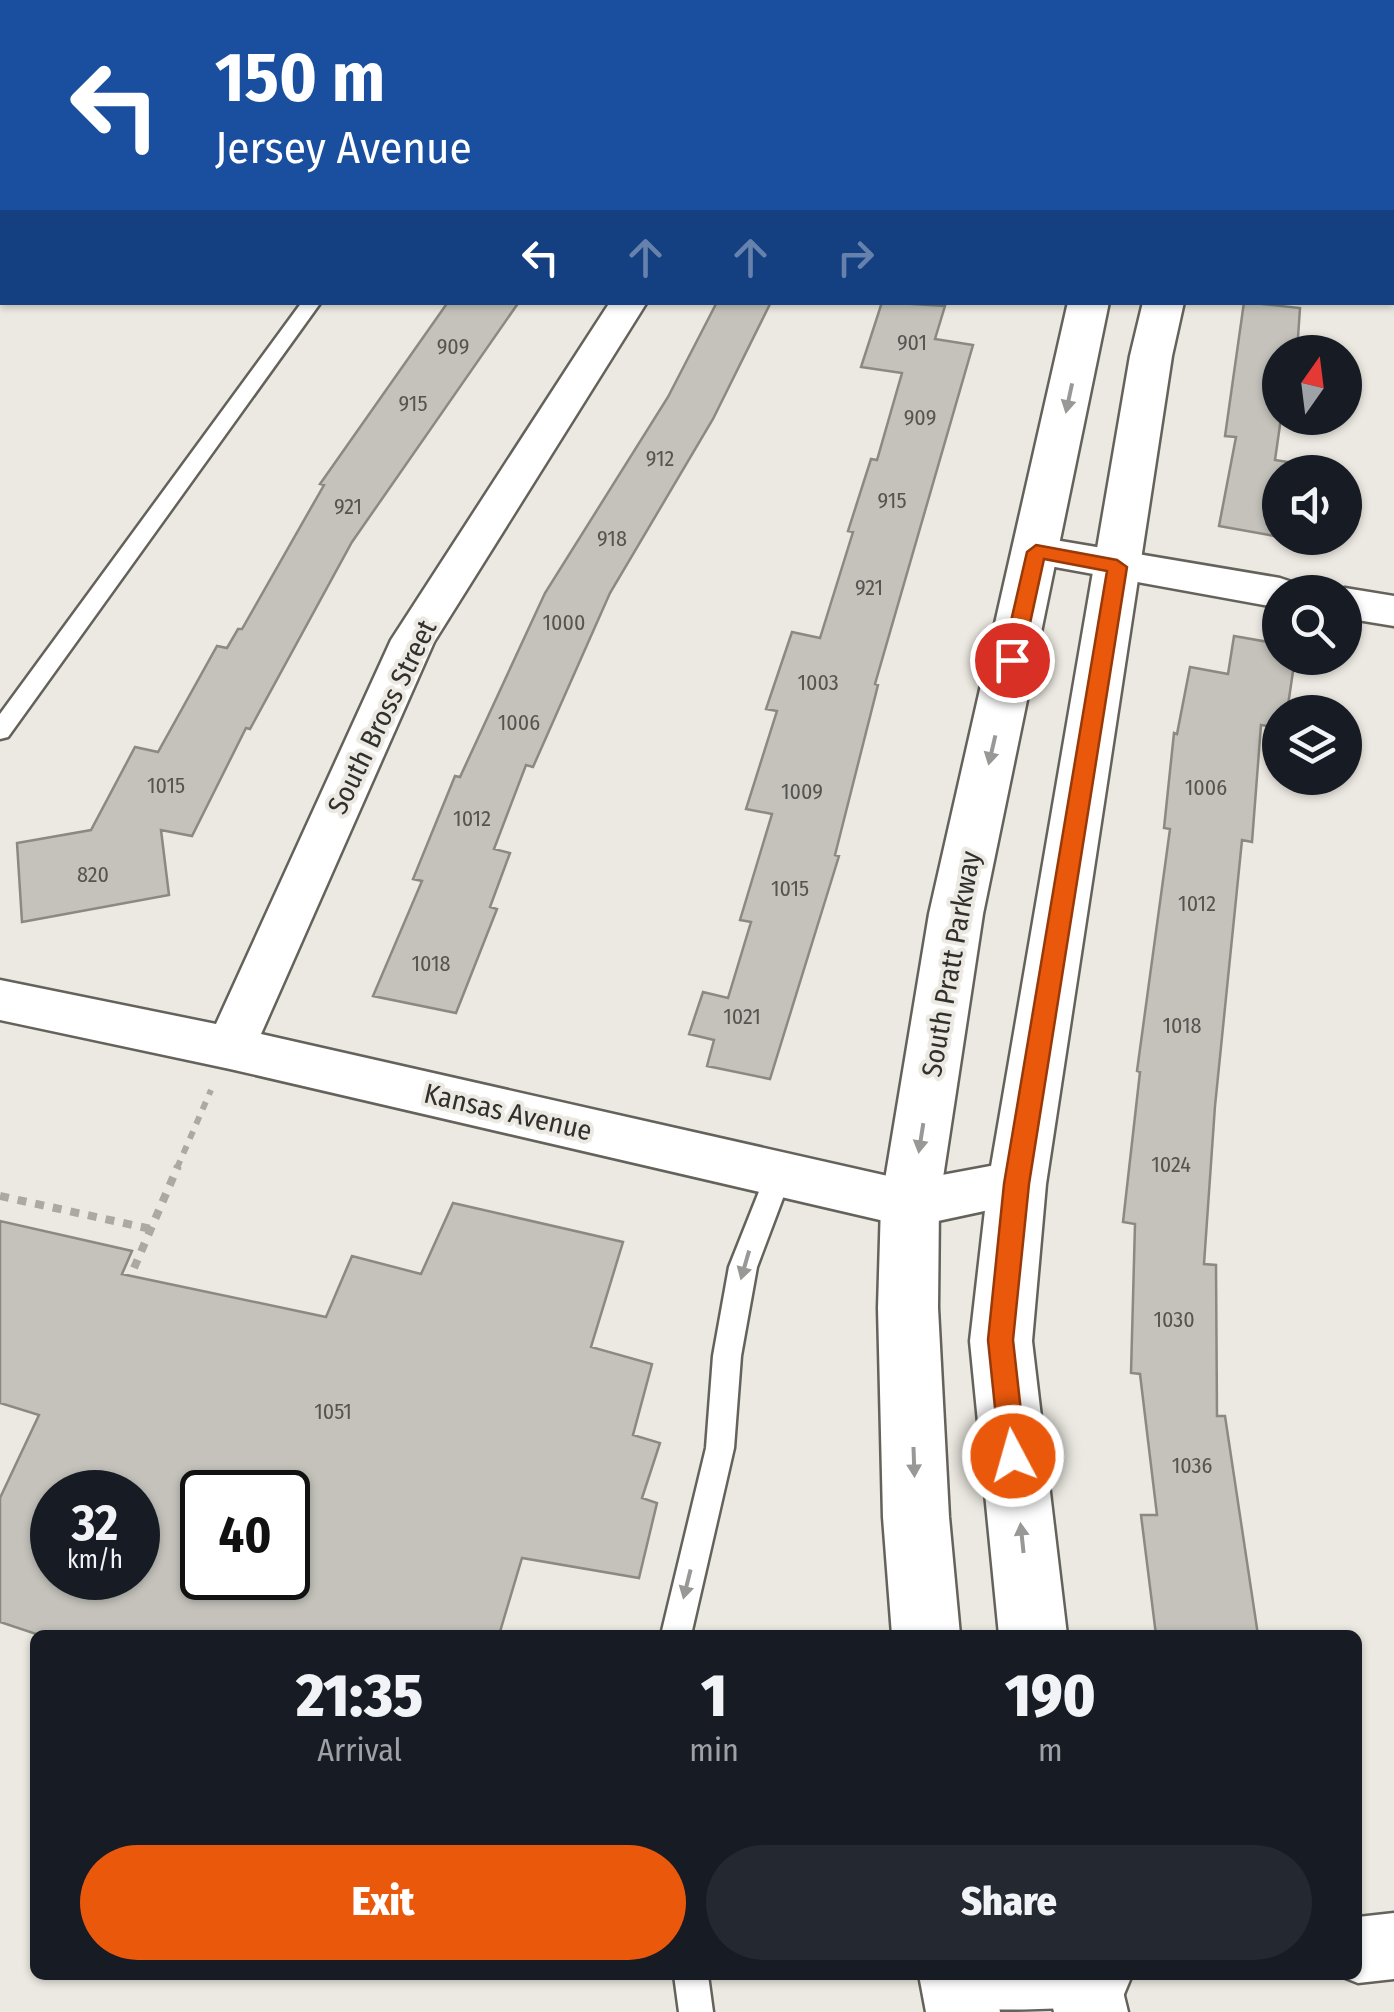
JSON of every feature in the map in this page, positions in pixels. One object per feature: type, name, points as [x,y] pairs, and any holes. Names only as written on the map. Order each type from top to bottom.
[{"type":"street","name":"South Bross Street","points":[[230,1048],[413,640],[627,305]]},
{"type":"street","name":"South Pratt Parkway","points":[[926,1630],[916,1517],[908,1308],[910,1204],[956,914],[1088,305]]},
{"type":"street","points":[[1032,1630],[1001,1340],[1016,1184],[1163,305]]},
{"type":"street","points":[[1036,552],[1262,590]]},
{"type":"street","points":[[1362,606],[1394,611]]},
{"type":"street","name":"Kansas Avenue","points":[[0,1000],[230,1048],[910,1204],[1016,1184]]},
{"type":"street","points":[[1362,1950],[1394,1946]]},
{"type":"street","points":[[958,1989],[1088,1985]]},
{"type":"lane","points":[[0,731],[310,305]]},
{"type":"lane","points":[[677,1630],[720,1448],[727,1356],[743,1267],[779,1174]]},
{"type":"lane","points":[[692,1980],[696,2012]]},
{"type":"path","points":[[134,1268],[230,1048]]},
{"type":"path","points":[[0,1196],[151,1230]]},
{"type":"building","points":[[446,305],[517,305],[352,542],[250,729],[246,728],[192,836],[161,830],[169,895],[22,922],[17,843],[91,830],[135,747],[158,752],[217,646],[227,648],[238,629],[242,629],[324,485],[320,484]]},
{"type":"building","points":[[715,305],[770,305],[713,419],[610,593],[533,767],[526,765],[494,849],[510,853],[490,907],[497,909],[456,1013],[373,996],[422,881],[413,879],[455,776],[460,777],[545,593],[668,397]]},
{"type":"building","points":[[881,305],[945,306],[935,339],[973,345],[875,684],[878,685],[835,855],[839,856],[770,1079],[707,1066],[714,1040],[689,1034],[703,992],[728,998],[751,922],[740,920],[772,814],[746,809],[777,711],[766,709],[792,632],[820,638],[853,532],[848,531],[871,459],[877,460],[902,373],[861,367]]},
{"type":"building","points":[[1244,305],[1300,308],[1298,335],[1262,335],[1262,435],[1279,435],[1276,455],[1262,455],[1262,534],[1219,526],[1236,437],[1225,436]]},
{"type":"building","points":[[1234,636],[1262,641],[1262,675],[1292,675],[1290,695],[1262,695],[1252,842],[1242,840],[1215,1106],[1204,1264],[1216,1265],[1217,1416],[1225,1416],[1257,1630],[1155,1630],[1141,1515],[1157,1515],[1140,1374],[1131,1373],[1135,1224],[1123,1222],[1140,1072],[1137,1071],[1170,829],[1164,828],[1174,733],[1177,734],[1190,667],[1228,674]]},
{"type":"building","points":[[453,1203],[623,1242],[591,1347],[652,1364],[633,1435],[660,1443],[642,1498],[657,1503],[639,1578],[522,1558],[500,1630],[30,1632],[0,1622],[0,1498],[39,1415],[0,1403],[0,1221],[132,1251],[122,1274],[326,1317],[352,1256],[421,1274]]},
{"type":"route","points":[[1012,660],[1036,552],[1117,567],[1016,1184],[1001,1340],[1013,1456]]}]
